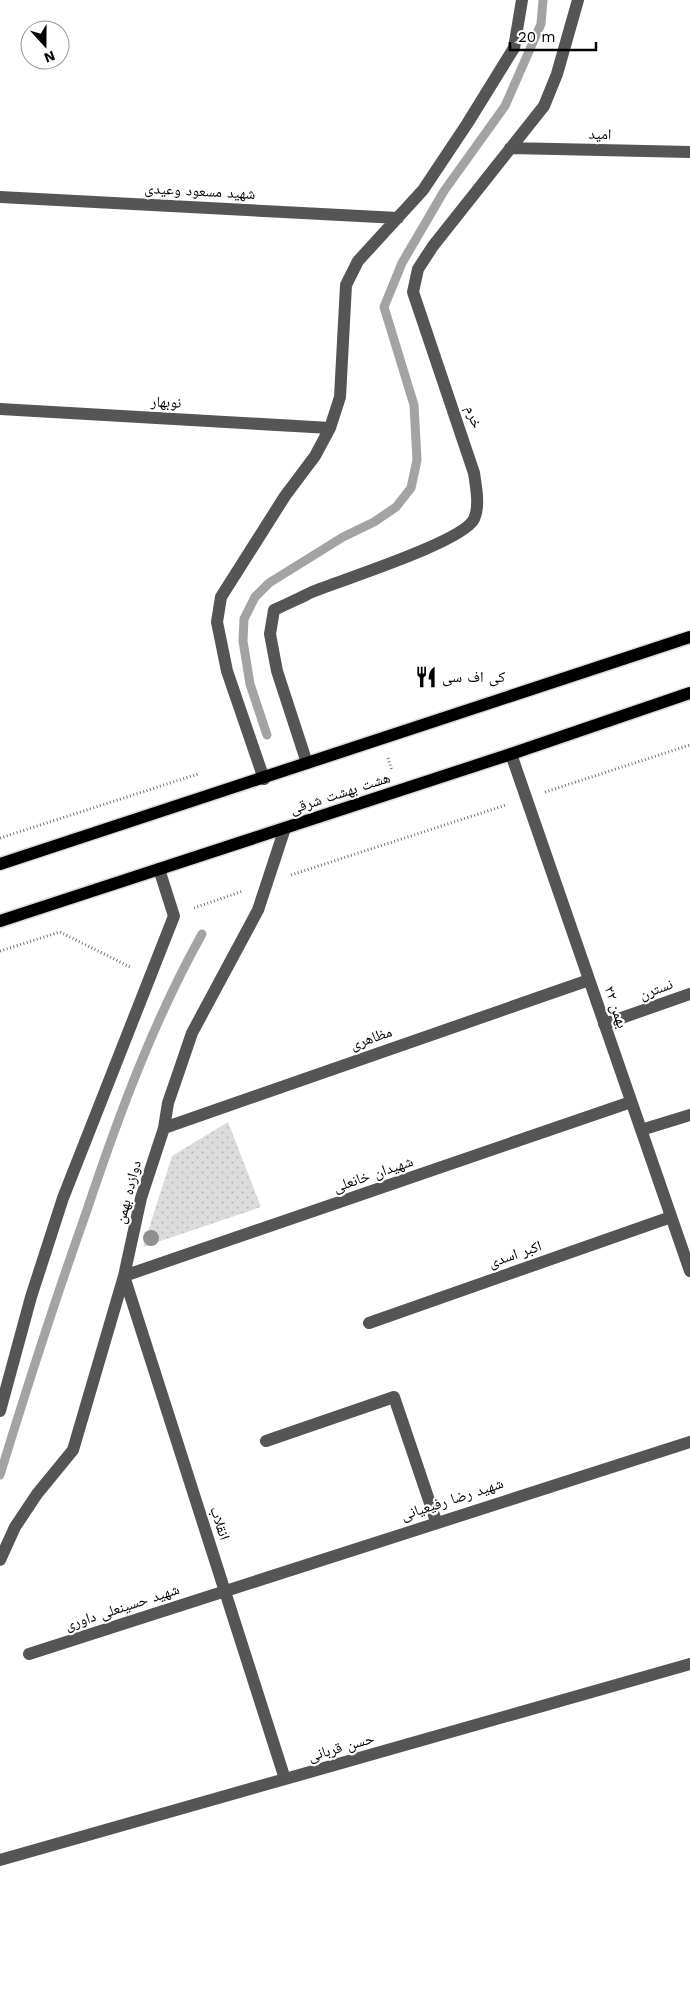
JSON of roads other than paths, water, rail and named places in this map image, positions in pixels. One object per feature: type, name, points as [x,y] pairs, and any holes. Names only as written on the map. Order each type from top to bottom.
[{"type":"main road","points":[[0,864],[264,779],[307,763],[690,637]]},
{"type":"main road","name":"هشت بهشت شرقی","points":[[0,922],[511,754],[690,693]]},
{"type":"street","points":[[264,779],[227,671],[217,622],[221,597],[286,496],[315,456],[330,428],[340,397],[346,285],[358,260],[423,190],[514,48],[522,0]]},
{"type":"street","name":"خرم","points":[[307,763],[276,672],[270,634],[274,610],[313,592],[442,541],[463,530],[474,519],[476,487],[474,473],[413,292],[418,269],[433,246],[544,106],[557,74],[578,0]]},
{"type":"street","name":"امید","points":[[510,148],[690,152]]},
{"type":"street","name":"شهید مسعود وعیدی","points":[[0,197],[398,218]]},
{"type":"street","name":"نوبهار","points":[[0,409],[330,428]]},
{"type":"street","name":"۲۲ بهمن","points":[[511,754],[690,1270]]},
{"type":"street","name":"دوازده بهمن","points":[[0,1560],[15,1526],[37,1494],[73,1450],[124,1276],[142,1198],[164,1128],[168,1103],[192,1033],[254,917],[268,882],[285,828]]},
{"type":"street","points":[[0,1411],[32,1297],[63,1198],[174,916],[159,869]]},
{"type":"street","name":"مظاهری","points":[[164,1128],[589,980]]},
{"type":"street","name":"نسترن","points":[[604,1024],[690,994]]},
{"type":"street","name":"شهیدان خانعلی","points":[[124,1276],[632,1102]]},
{"type":"street","points":[[641,1130],[690,1115]]},
{"type":"street","name":"اکبر اسدی","points":[[369,1323],[671,1217]]},
{"type":"street","name":"انقلاب","points":[[124,1276],[285,1779]]},
{"type":"street","points":[[266,1441],[394,1397],[436,1521]]},
{"type":"street","name":"شهید رضا رفیعیانی","points":[[225,1590],[436,1521],[690,1442]]},
{"type":"street","name":"شهید حسینعلی داوری","points":[[29,1654],[225,1590]]},
{"type":"street","name":"حسن قربانی","points":[[0,1860],[690,1664]]},
{"type":"waterway","points":[[267,735],[250,684],[243,641],[244,619],[255,597],[269,583],[343,537],[374,522],[396,507],[411,488],[417,460],[414,405],[384,307],[402,263],[444,191],[505,106],[541,24],[543,0]]},
{"type":"waterway","points":[[0,1475],[52,1311],[124,1106],[152,1036],[184,967],[202,934]]},
{"type":"place","name":"کی اف سی","points":[[426,677]]}]
